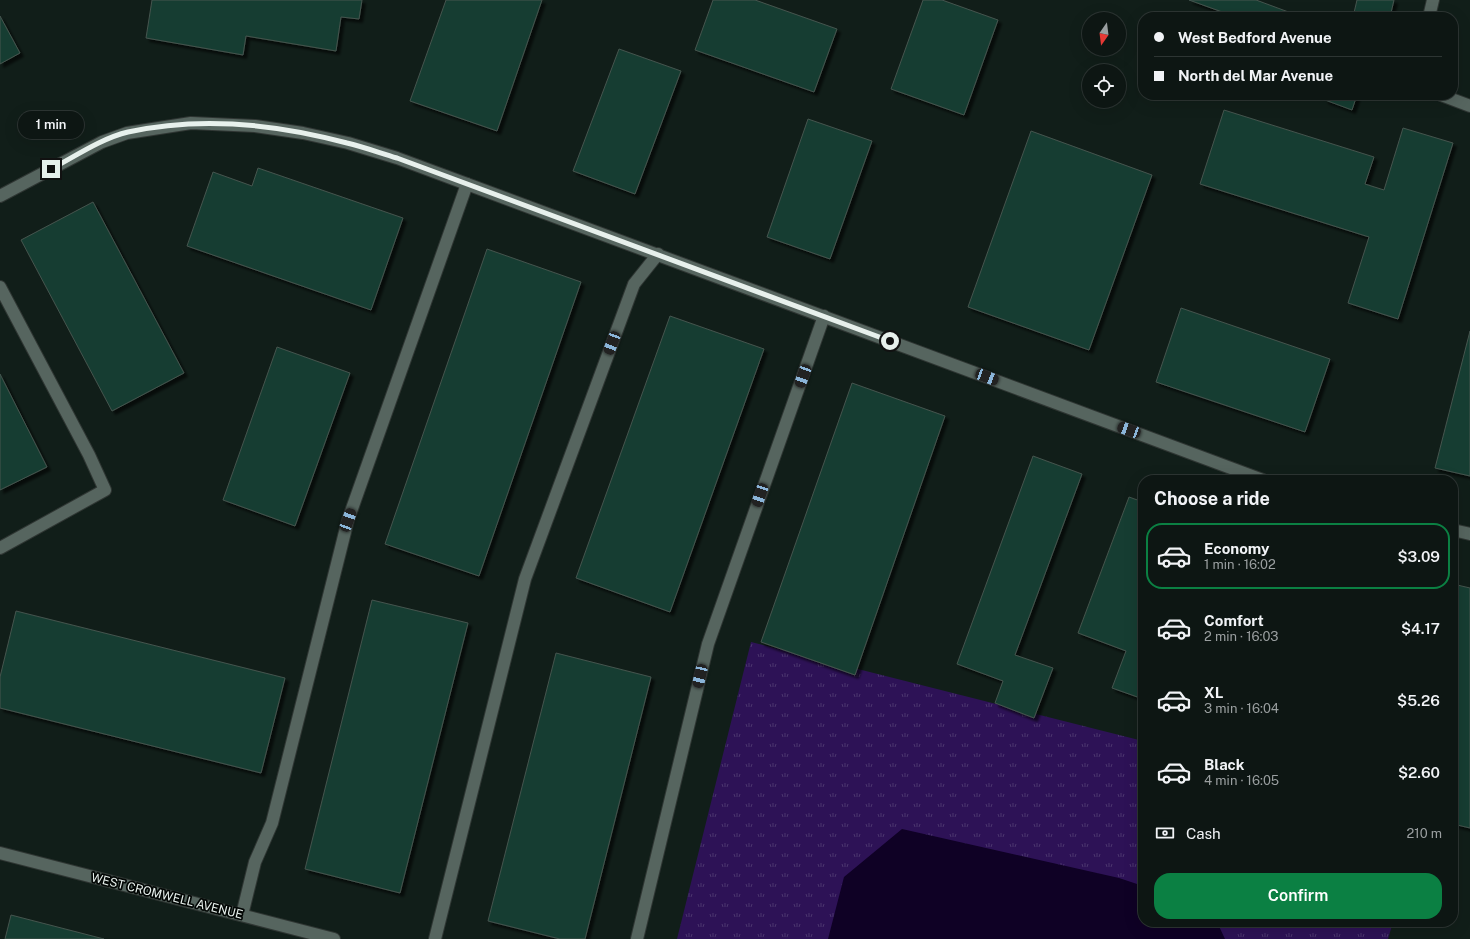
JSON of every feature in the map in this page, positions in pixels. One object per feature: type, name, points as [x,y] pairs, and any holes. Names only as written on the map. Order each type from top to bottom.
[{"type":"street","points":[[1430,12],[1433,0]]},
{"type":"street","points":[[1454,100],[1470,106]]},
{"type":"street","points":[[0,196],[102,142],[127,133],[191,123],[255,126],[303,133],[348,143],[397,158],[658,254],[1250,475]]},
{"type":"street","points":[[242,915],[255,862],[272,823],[348,520],[467,184]]},
{"type":"street","points":[[435,939],[525,579],[634,284],[658,254]]},
{"type":"street","points":[[0,287],[89,455],[105,490],[0,548]]},
{"type":"street","points":[[637,939],[708,644],[824,316]]},
{"type":"street","points":[[1458,531],[1470,534]]},
{"type":"street","name":"WEST CROMWELL AVENUE","points":[[0,853],[334,939]]},
{"type":"green space","points":[[751,642],[1138,740],[1138,927],[1392,927],[1388,939],[677,939]]},
{"type":"shaded area","points":[[902,829],[1119,878],[1138,884],[1138,927],[1219,927],[1225,939],[828,939],[844,877]]},
{"type":"building","points":[[152,0],[362,0],[359,19],[341,17],[336,51],[246,36],[243,55],[146,38]]},
{"type":"building","points":[[446,0],[542,0],[497,131],[410,101]]},
{"type":"building","points":[[713,0],[755,0],[837,29],[814,92],[695,50]]},
{"type":"building","points":[[923,0],[942,0],[998,20],[964,115],[891,89]]},
{"type":"building","points":[[1189,0],[1256,0],[1288,12],[1222,12]]},
{"type":"building","points":[[1357,0],[1394,0],[1391,12],[1354,12]]},
{"type":"building","points":[[0,16],[20,53],[0,64]]},
{"type":"building","points":[[619,49],[681,71],[635,194],[573,171]]},
{"type":"building","points":[[1325,100],[1355,100],[1352,110]]},
{"type":"building","points":[[1224,110],[1374,157],[1365,184],[1384,190],[1403,128],[1453,143],[1398,319],[1348,303],[1369,237],[1200,184]]},
{"type":"building","points":[[808,119],[872,141],[830,259],[767,237]]},
{"type":"building","points":[[1031,131],[1152,175],[1089,350],[968,307]]},
{"type":"building","points":[[258,168],[403,218],[371,310],[187,246],[213,172],[252,186]]},
{"type":"building","points":[[93,202],[184,373],[112,411],[21,240]]},
{"type":"building","points":[[487,249],[581,282],[479,576],[385,544]]},
{"type":"building","points":[[1181,308],[1330,359],[1305,432],[1156,382]]},
{"type":"building","points":[[670,316],[764,349],[670,612],[576,578]]},
{"type":"building","points":[[1470,331],[1470,476],[1435,468]]},
{"type":"building","points":[[277,347],[350,373],[295,526],[223,500]]},
{"type":"building","points":[[0,374],[47,467],[0,490]]},
{"type":"building","points":[[852,383],[945,416],[855,675],[761,642]]},
{"type":"building","points":[[1033,456],[1082,474],[1015,655],[1053,668],[1034,718],[995,703],[1003,681],[957,664]]},
{"type":"building","points":[[1129,497],[1138,500],[1138,697],[1112,688],[1126,651],[1078,633]]},
{"type":"building","points":[[1458,585],[1470,588],[1470,828],[1458,825]]},
{"type":"building","points":[[372,600],[468,623],[400,893],[305,869]]},
{"type":"building","points":[[16,611],[285,678],[261,773],[0,708],[0,677]]},
{"type":"building","points":[[556,653],[651,677],[585,939],[560,939],[488,921]]},
{"type":"building","points":[[11,915],[104,939],[5,939]]},
{"type":"route","points":[[51,169],[102,142],[127,133],[191,123],[255,126],[303,133],[348,143],[397,158],[890,341]]}]
